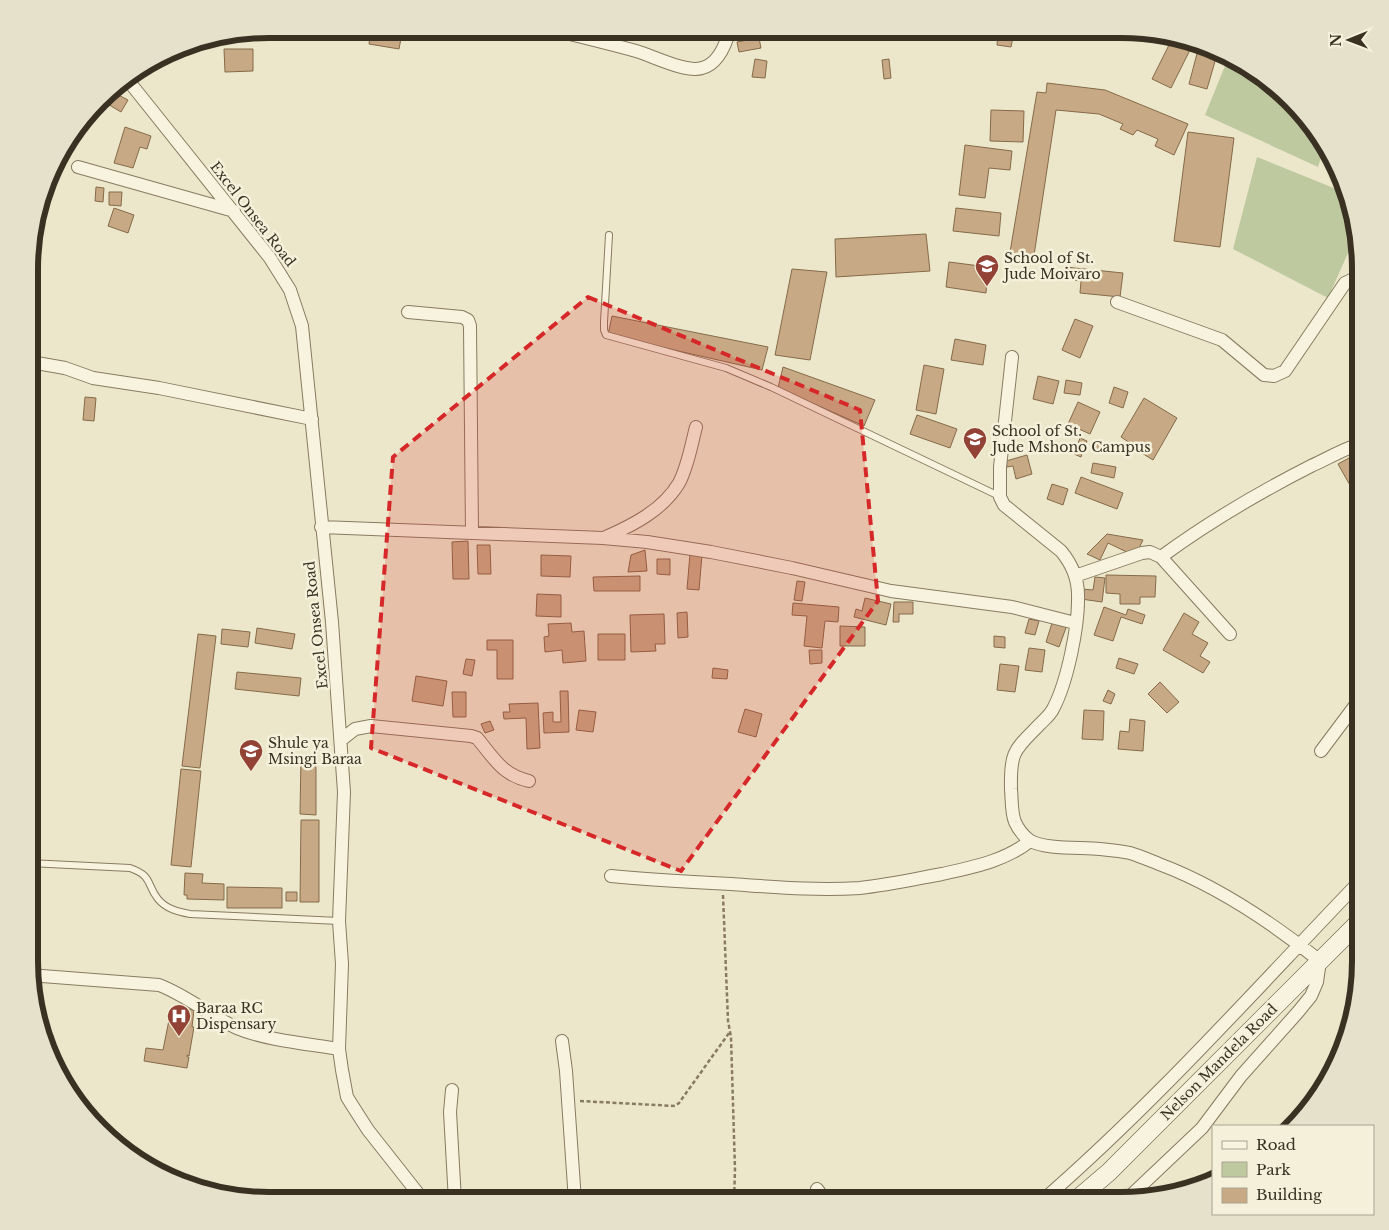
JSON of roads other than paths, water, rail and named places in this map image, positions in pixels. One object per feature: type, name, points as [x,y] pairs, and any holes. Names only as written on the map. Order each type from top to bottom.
[{"type":"main road","name":"Nelson Mandela Road","points":[[1085,1192],[1109,1172],[1352,929]]},
{"type":"street","points":[[585,38],[636,51],[691,69],[701,69],[709,66],[723,50],[727,38]]},
{"type":"street","name":"Excel Onsea Road","points":[[130,83],[283,276],[296,304],[302,326],[332,622],[344,792],[339,921],[342,964],[339,1049],[347,1097],[368,1130],[417,1192]]},
{"type":"street","points":[[78,167],[234,212]]},
{"type":"street","points":[[1117,302],[1222,340],[1264,375],[1274,376],[1285,371],[1345,284],[1352,280]]},
{"type":"street","points":[[408,312],[462,317],[468,320],[470,326],[472,533]]},
{"type":"street","points":[[1012,357],[1000,467],[1000,497],[1004,504],[1061,550],[1071,565],[1078,595],[1076,623],[1062,689],[1052,711],[1017,747],[1012,758],[1012,798],[1015,822],[1021,832],[1030,840],[1039,844],[1067,848],[1100,849],[1131,854],[1183,873],[1259,915],[1320,961],[1317,982],[1311,996],[1241,1076],[1202,1128],[1134,1192]]},
{"type":"street","points":[[38,363],[65,368],[93,378],[159,388],[312,419]]},
{"type":"street","points":[[603,538],[656,510],[668,497],[682,475],[696,427]]},
{"type":"street","points":[[1161,557],[1196,532],[1251,498],[1352,448]]},
{"type":"street","points":[[322,527],[603,538],[647,542],[792,568],[891,591],[1012,607],[1076,623]]},
{"type":"street","points":[[1075,576],[1142,553],[1155,553],[1161,557],[1230,634]]},
{"type":"street","points":[[1321,750],[1352,710]]},
{"type":"street","points":[[341,740],[355,729],[371,726],[471,736],[477,738],[503,768],[513,776],[529,781]]},
{"type":"street","points":[[610,876],[797,889],[862,888],[916,879],[987,863],[1006,857],[1030,840]]},
{"type":"street","points":[[1052,1192],[1077,1171],[1157,1093],[1352,890]]},
{"type":"street","points":[[38,975],[159,985],[176,991],[236,1027],[253,1034],[339,1049]]},
{"type":"street","points":[[562,1041],[574,1192]]},
{"type":"street","points":[[452,1090],[450,1112],[454,1192]]},
{"type":"lane","points":[[609,235],[604,322],[606,335],[726,368],[764,384],[1000,497]]},
{"type":"lane","points":[[38,864],[130,868],[140,872],[151,884],[158,899],[167,907],[184,913],[339,921]]},
{"type":"place","name":"School of St. Jude Moivaro","points":[[987,287]]},
{"type":"place","name":"School of St. Jude Mshono Campus","points":[[975,460]]},
{"type":"place","name":"Shule ya Msingi Baraa","points":[[251,772]]},
{"type":"place","name":"Baraa RC Dispensary","points":[[179,1037]]}]
